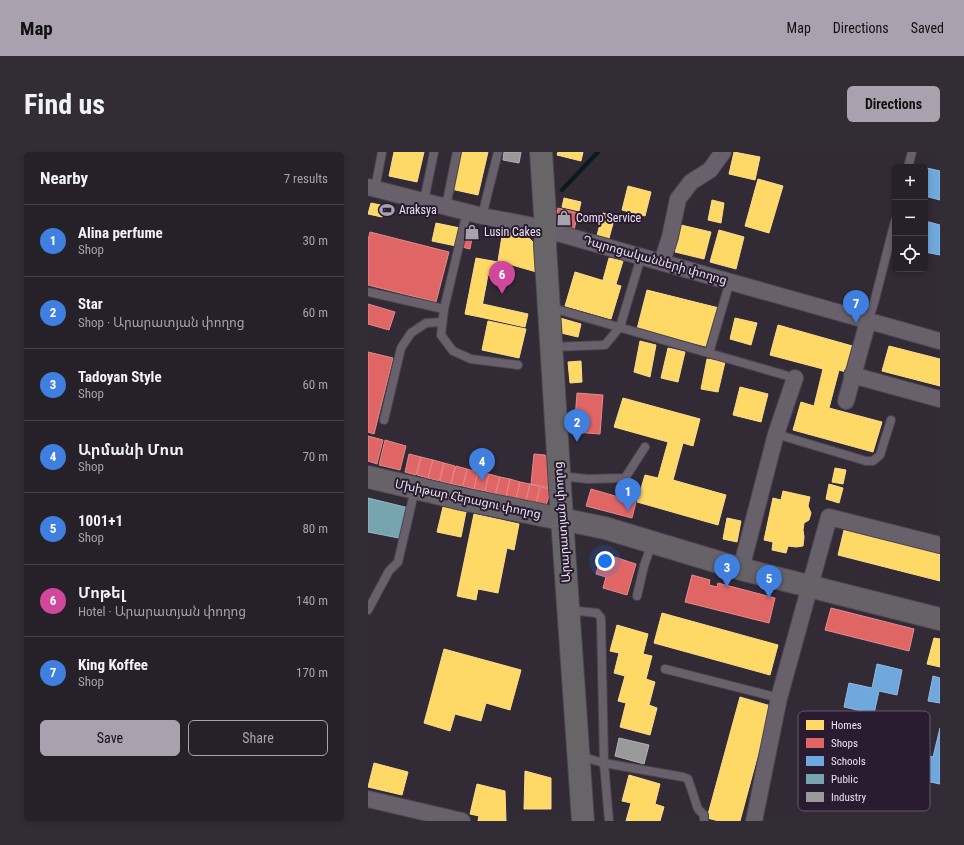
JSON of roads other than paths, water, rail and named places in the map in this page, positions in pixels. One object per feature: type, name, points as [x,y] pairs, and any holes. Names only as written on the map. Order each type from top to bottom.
[{"type":"main road","name":"Արարատյան փողոց","points":[[541,152],[559,476],[583,821]]},
{"type":"street","points":[[662,262],[670,237],[678,199],[691,182],[710,170],[723,152]]},
{"type":"street","name":"Դպրոցականների փողոց","points":[[371,188],[482,216],[529,225],[940,341]]},
{"type":"street","points":[[846,401],[868,321]]},
{"type":"street","points":[[852,375],[940,399]]},
{"type":"street","points":[[741,569],[776,434],[795,378]]},
{"type":"street","name":"Մխիթար Հերացու փողոց","points":[[368,477],[462,499],[605,528],[741,569],[940,618]]},
{"type":"street","points":[[754,821],[779,698],[829,517],[940,545]]},
{"type":"street","points":[[368,799],[462,821]]},
{"type":"lane","points":[[371,188],[382,152]]},
{"type":"lane","points":[[424,201],[434,152]]},
{"type":"lane","points":[[446,206],[457,152]]},
{"type":"lane","points":[[482,216],[498,152]]},
{"type":"lane","points":[[909,164],[912,152]]},
{"type":"lane","points":[[467,212],[444,309],[441,334],[453,351],[471,359],[518,365]]},
{"type":"lane","points":[[868,321],[892,233]]},
{"type":"lane","points":[[551,347],[606,345],[620,327],[641,257]]},
{"type":"lane","points":[[709,353],[730,281]]},
{"type":"lane","points":[[368,292],[444,309]]},
{"type":"lane","points":[[549,307],[795,378]]},
{"type":"lane","points":[[384,420],[401,348],[411,333],[421,326],[426,323],[442,322]]},
{"type":"lane","points":[[776,434],[866,461],[873,461],[880,455],[891,420]]},
{"type":"lane","points":[[559,476],[625,478],[645,448]]},
{"type":"lane","points":[[368,610],[389,571],[398,562],[416,488]]},
{"type":"lane","points":[[637,596],[644,566],[652,542]]},
{"type":"lane","points":[[568,610],[597,613],[601,618],[604,763],[609,821]]},
{"type":"lane","points":[[665,669],[779,698]]},
{"type":"lane","points":[[578,756],[604,763],[656,771],[688,779],[698,809],[704,815],[704,821]]},
{"type":"waterway","points":[[562,190],[598,152]]},
{"type":"place","name":"Araksya","points":[[387,210]]},
{"type":"place","name":"Comp Service","points":[[564,218]]},
{"type":"place","name":"Lusin Cakes","points":[[472,232]]},
{"type":"place","name":"Մոթել","points":[[502,294]]},
{"type":"place","name":"King Koffee","points":[[856,323]]},
{"type":"place","name":"Star","points":[[577,442]]},
{"type":"place","name":"Արմանի Մոտ","points":[[482,481]]},
{"type":"place","name":"Alina perfume","points":[[628,511]]},
{"type":"place","name":"Tadoyan Style","points":[[727,587]]},
{"type":"place","name":"1001+1","points":[[769,598]]}]
